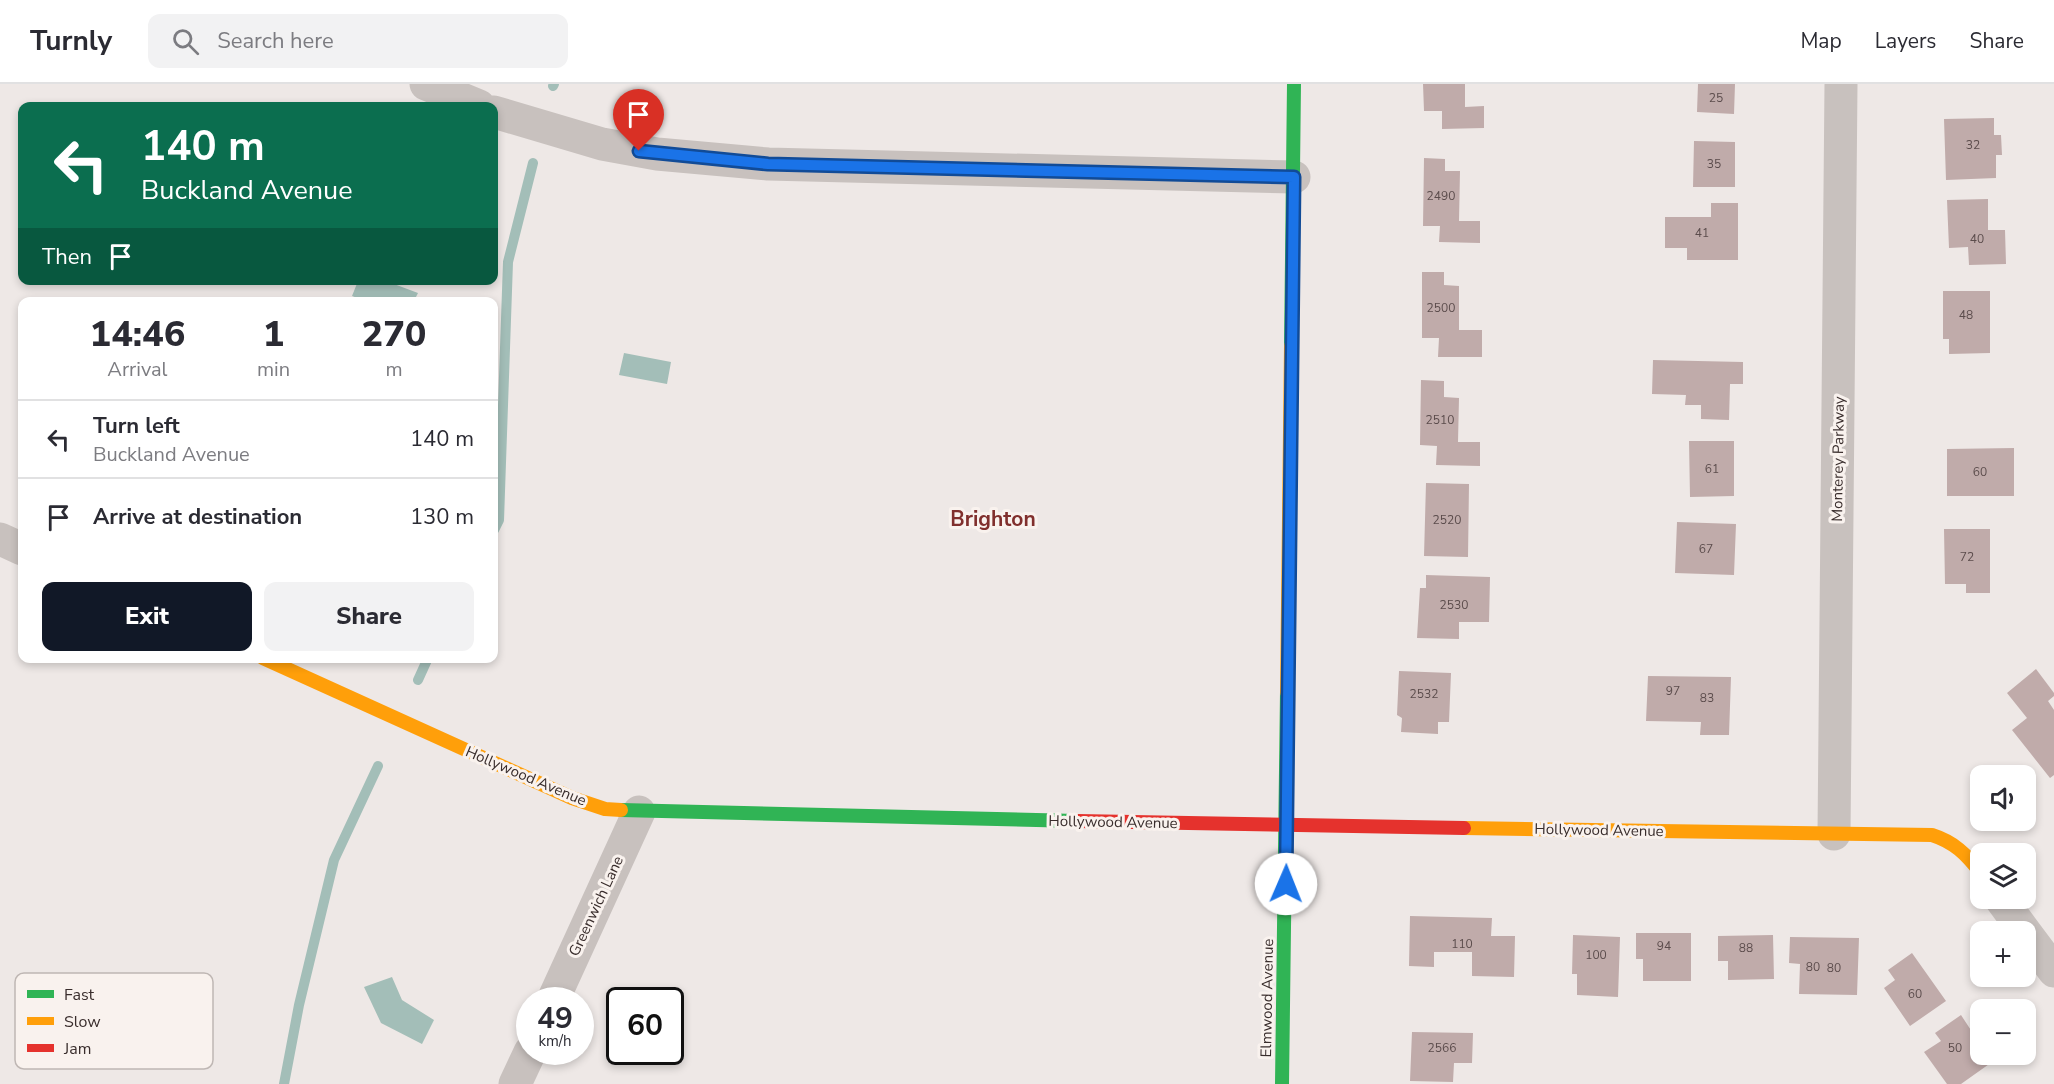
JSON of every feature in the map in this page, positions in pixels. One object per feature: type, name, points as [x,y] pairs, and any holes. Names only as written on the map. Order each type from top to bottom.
[{"type":"street","points":[[426,84],[469,102]]},
{"type":"street","name":"Elmwood Avenue","points":[[1282,1084],[1287,825],[1294,84]]},
{"type":"street","name":"Monterey Parkway","points":[[1834,834],[1841,84]]},
{"type":"street","points":[[498,113],[613,146],[657,154],[768,164],[1294,177]]},
{"type":"street","points":[[0,539],[18,547]]},
{"type":"street","name":"Hollywood Avenue","points":[[275,663],[572,798],[604,809],[639,812],[1287,825],[1932,835],[1952,841],[1970,859]]},
{"type":"street","name":"Greenwich Lane","points":[[559,987],[639,812]]},
{"type":"street","points":[[2010,909],[2039,942]]},
{"type":"street","points":[[515,1084],[524,1065]]},
{"type":"water","points":[[356,285],[397,285],[418,293],[416,297],[352,296]]},
{"type":"water","points":[[624,353],[671,362],[667,384],[619,375]]},
{"type":"water","points":[[392,977],[402,1000],[434,1020],[422,1044],[381,1023],[364,987]]},
{"type":"building","points":[[1423,84],[1465,84],[1465,107],[1484,106],[1484,128],[1442,129],[1442,111],[1424,111]]},
{"type":"building","points":[[1698,84],[1735,84],[1734,114],[1697,112]]},
{"type":"building","points":[[1994,118],[1994,135],[2001,135],[2002,155],[1996,155],[1996,178],[1946,180],[1944,119]]},
{"type":"building","points":[[1694,141],[1735,142],[1735,187],[1693,187]]},
{"type":"building","points":[[1424,158],[1445,159],[1445,171],[1460,171],[1459,221],[1480,221],[1480,243],[1439,242],[1440,226],[1423,226]]},
{"type":"building","points":[[1988,199],[1988,230],[2005,230],[2006,264],[1969,265],[1968,247],[1949,248],[1947,200]]},
{"type":"building","points":[[1711,203],[1738,203],[1738,260],[1687,260],[1687,248],[1665,248],[1665,217],[1711,217]]},
{"type":"building","points":[[1422,272],[1444,272],[1444,285],[1459,286],[1459,330],[1482,330],[1482,357],[1438,357],[1439,338],[1422,338]]},
{"type":"building","points":[[1943,291],[1990,291],[1990,353],[1949,354],[1949,339],[1943,339]]},
{"type":"building","points":[[1653,360],[1743,362],[1743,384],[1730,384],[1729,420],[1701,419],[1701,405],[1685,405],[1686,395],[1652,394]]},
{"type":"building","points":[[1421,380],[1444,381],[1444,397],[1459,398],[1458,442],[1480,442],[1480,466],[1436,465],[1437,446],[1420,445]]},
{"type":"building","points":[[1689,441],[1734,441],[1734,496],[1690,497]]},
{"type":"building","points":[[2014,448],[2014,496],[1947,496],[1947,449]]},
{"type":"building","points":[[1426,483],[1469,484],[1468,557],[1424,556]]},
{"type":"building","points":[[1677,522],[1736,524],[1734,575],[1675,573]]},
{"type":"building","points":[[1944,529],[1990,529],[1990,593],[1966,593],[1966,584],[1945,584]]},
{"type":"building","points":[[1426,575],[1490,577],[1489,622],[1459,622],[1459,639],[1417,638],[1420,588],[1426,588]]},
{"type":"building","points":[[2036,669],[2054,693],[2048,701],[2054,710],[2054,775],[2050,778],[2012,730],[2027,718],[2007,693]]},
{"type":"building","points":[[1399,671],[1451,673],[1449,722],[1438,722],[1438,734],[1401,732],[1402,718],[1397,715]]},
{"type":"building","points":[[1648,676],[1731,677],[1729,735],[1700,735],[1701,722],[1646,721]]},
{"type":"building","points":[[1410,916],[1492,918],[1491,936],[1515,936],[1514,977],[1472,976],[1472,952],[1434,952],[1434,967],[1409,966]]},
{"type":"building","points":[[1636,933],[1691,933],[1691,981],[1643,981],[1643,959],[1636,959]]},
{"type":"building","points":[[1573,935],[1620,937],[1618,997],[1577,995],[1577,974],[1572,974]]},
{"type":"building","points":[[1773,935],[1774,979],[1728,980],[1728,961],[1718,961],[1718,936]]},
{"type":"building","points":[[1790,937],[1859,938],[1857,995],[1799,994],[1800,964],[1789,963]]},
{"type":"building","points":[[1912,953],[1946,1001],[1910,1026],[1884,988],[1895,980],[1888,970]]},
{"type":"building","points":[[1961,1015],[1970,1029],[1970,1065],[1988,1065],[1961,1084],[1947,1084],[1924,1052],[1941,1041],[1935,1033]]},
{"type":"building","points":[[1412,1032],[1473,1033],[1472,1063],[1454,1063],[1453,1082],[1410,1081]]},
{"type":"waterway","points":[[498,522],[508,262],[533,163]]},
{"type":"waterway","points":[[418,680],[426,663]]},
{"type":"waterway","points":[[284,1084],[299,1005],[334,860],[378,766]]},
{"type":"traffic: fast","points":[[1291,346],[1294,84]]},
{"type":"traffic: fast","points":[[1282,1084],[1287,692]]},
{"type":"traffic: fast","points":[[621,810],[1077,821]]},
{"type":"traffic: slow","points":[[1287,692],[1291,346]]},
{"type":"traffic: slow","points":[[274,663],[572,798],[605,809],[621,810]]},
{"type":"traffic: slow","points":[[1464,828],[1932,835],[1947,841],[1970,860]]},
{"type":"traffic: jam","points":[[1077,821],[1464,828]]},
{"type":"district","name":"Brighton","points":[[993,519]]},
{"type":"route","points":[[639,151],[768,164],[1294,177],[1286,884]]}]
